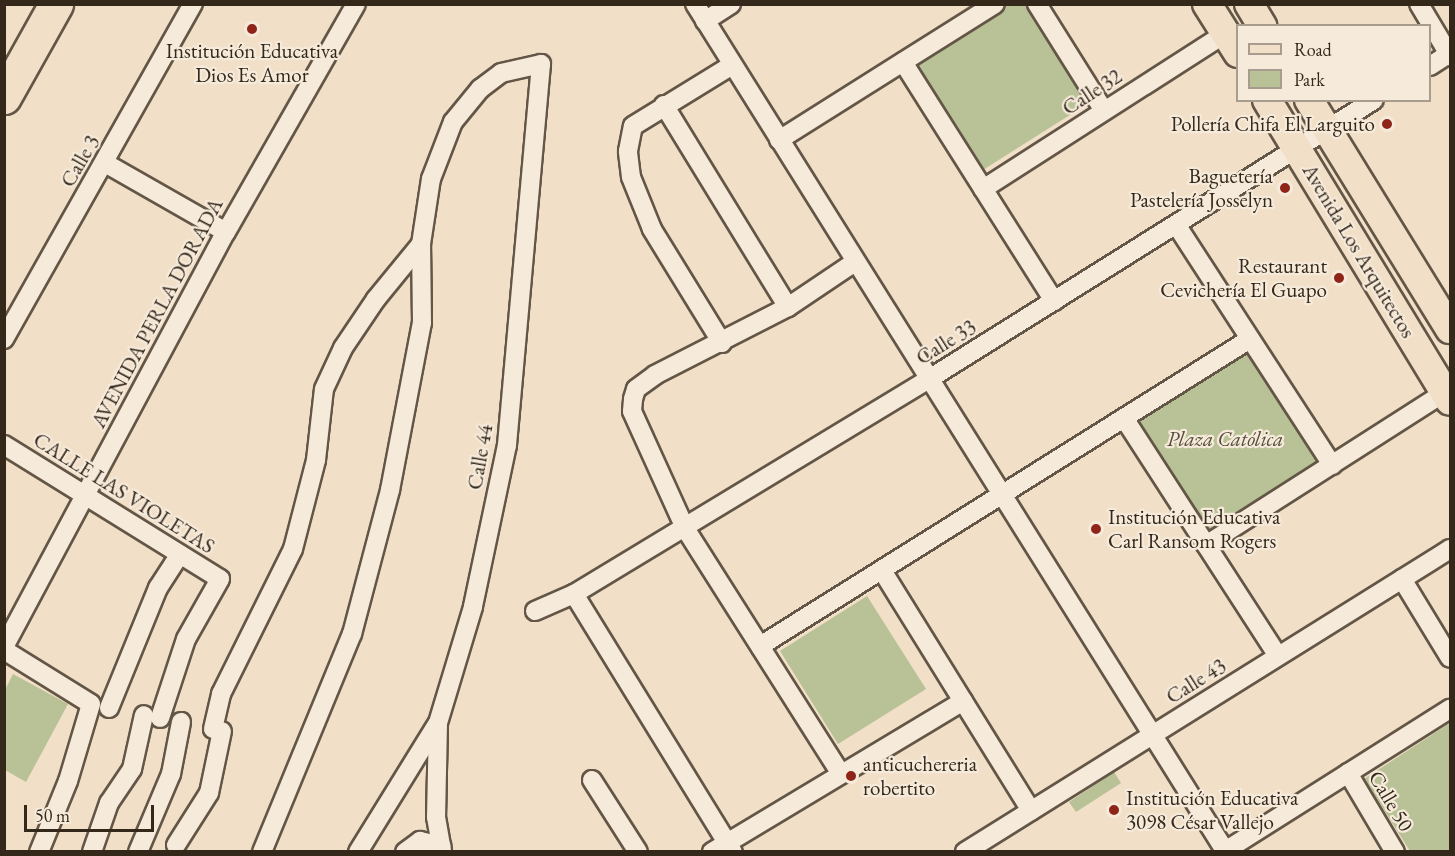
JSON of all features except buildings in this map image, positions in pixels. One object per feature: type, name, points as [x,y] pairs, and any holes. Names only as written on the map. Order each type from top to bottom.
[{"type":"highway","points":[[4,50],[30,4]]},
{"type":"highway","points":[[4,97],[56,4]]},
{"type":"main road","points":[[1208,4],[1232,43]]},
{"type":"main road","points":[[1249,4],[1261,24]]},
{"type":"main road","name":"Avenida Los Arquitectos","points":[[1268,102],[1449,394]]},
{"type":"main road","name":"Avenida Los Arquitectos","points":[[1310,102],[1450,329]]},
{"type":"street","name":"Calle 3","points":[[4,339],[193,4]]},
{"type":"street","name":"AVENIDA PERLA DORADA","points":[[4,648],[226,232],[356,4]]},
{"type":"street","points":[[695,4],[1225,851],[1450,709]]},
{"type":"street","points":[[705,21],[731,4]]},
{"type":"street","points":[[779,140],[995,4]]},
{"type":"street","points":[[1037,4],[1104,111]]},
{"type":"street","points":[[1419,4],[1450,54],[1431,65]]},
{"type":"street","name":"Calle 32","points":[[983,189],[1104,111],[1232,43]]},
{"type":"street","points":[[903,62],[1054,302]]},
{"type":"street","name":"Calle 44","points":[[421,244],[431,179],[453,122],[480,89],[501,72],[541,64],[507,445],[473,607],[438,723],[436,817],[442,849]]},
{"type":"street","points":[[722,342],[670,263],[631,177],[628,151],[633,126],[732,65]]},
{"type":"street","name":"Calle 33","points":[[535,611],[574,594],[685,528],[1178,226],[1371,102]]},
{"type":"street","points":[[664,105],[788,307]]},
{"type":"street","points":[[105,163],[226,232]]},
{"type":"street","points":[[1178,226],[1332,465]]},
{"type":"street","points":[[176,845],[209,793],[221,694],[293,549],[316,460],[324,388],[344,348],[370,309],[421,244]]},
{"type":"street","points":[[262,852],[352,634],[390,490],[422,323],[421,244]]},
{"type":"street","points":[[841,774],[685,528],[632,411],[633,399],[644,382],[788,307],[855,262]]},
{"type":"street","points":[[760,646],[883,572],[1250,339]]},
{"type":"street","points":[[1206,545],[1449,394]]},
{"type":"street","points":[[1124,418],[1278,656]]},
{"type":"street","name":"CALLE LAS VIOLETAS","points":[[4,445],[220,579],[186,639],[132,769],[109,803],[92,852]]},
{"type":"street","name":"Calle 43","points":[[965,852],[1450,549]]},
{"type":"street","points":[[109,708],[158,588],[180,554]]},
{"type":"street","points":[[883,572],[1031,811]]},
{"type":"street","points":[[1402,579],[1450,658]]},
{"type":"street","points":[[574,594],[724,848],[963,701]]},
{"type":"street","points":[[4,648],[91,704],[68,781],[39,852]]},
{"type":"street","points":[[138,852],[171,774],[181,722]]},
{"type":"street","points":[[358,852],[438,723]]},
{"type":"street","name":"Calle 50","points":[[1348,773],[1395,852]]},
{"type":"street","points":[[592,780],[638,852]]},
{"type":"street","points":[[405,852],[420,842],[442,849]]},
{"type":"green space","points":[[1002,5],[1029,5],[1086,97],[1081,108],[983,170],[975,166],[915,69],[917,58]]},
{"type":"green space","name":"Plaza Católica","points":[[1250,339],[1320,461],[1206,534],[1124,418]]},
{"type":"green space","points":[[867,596],[926,689],[838,744],[780,651]]},
{"type":"green space","points":[[13,674],[68,704],[26,782],[5,770],[5,690]]},
{"type":"green space","points":[[1450,723],[1450,851],[1410,851],[1364,779]]},
{"type":"green space","points":[[1114,772],[1121,783],[1076,812],[1069,802]]},
{"type":"place","name":"Institución Educativa Dios Es Amor","points":[[252,29]]},
{"type":"place","name":"Pollería Chifa El Larguito","points":[[1387,124]]},
{"type":"place","name":"Baguetería Pastelería Josselyn","points":[[1285,188]]},
{"type":"place","name":"Restaurant Cevichería El Guapo","points":[[1339,278]]},
{"type":"place","name":"Institución Educativa Carl Ransom Rogers","points":[[1096,529]]},
{"type":"place","name":"anticuchereria robertito","points":[[851,776]]},
{"type":"place","name":"Institución Educativa 3098 César Vallejo","points":[[1114,810]]}]
